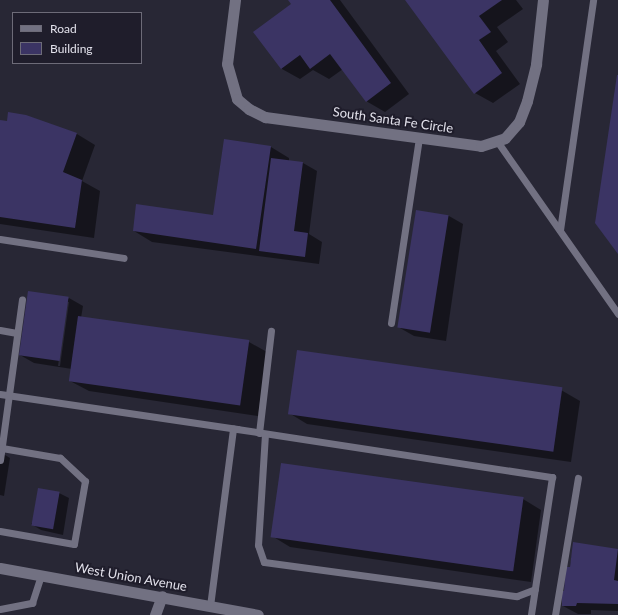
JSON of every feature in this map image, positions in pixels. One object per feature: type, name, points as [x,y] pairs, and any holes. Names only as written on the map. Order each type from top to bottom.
[{"type":"street","name":"South Santa Fe Circle","points":[[235,0],[227,64],[237,99],[249,109],[265,116],[481,146],[505,138],[519,122],[527,101],[536,64],[543,0]]},
{"type":"street","name":"West Union Avenue","points":[[0,568],[162,596],[258,615]]},
{"type":"street","points":[[155,615],[162,596]]},
{"type":"lane","points":[[560,230],[593,0]]},
{"type":"lane","points":[[391,323],[419,138]]},
{"type":"lane","points":[[497,141],[618,314]]},
{"type":"lane","points":[[0,239],[124,258]]},
{"type":"lane","points":[[0,460],[22,299]]},
{"type":"lane","points":[[0,330],[17,333]]},
{"type":"lane","points":[[271,331],[262,434],[258,545],[264,562],[516,596],[535,589]]},
{"type":"lane","points":[[0,394],[552,477],[531,615]]},
{"type":"lane","points":[[210,606],[233,428]]},
{"type":"lane","points":[[0,531],[74,544],[85,481],[60,458],[2,448]]},
{"type":"lane","points":[[555,615],[578,478]]},
{"type":"lane","points":[[0,609],[32,603],[41,575]]},
{"type":"building","points":[[288,0],[330,0],[391,83],[366,102],[330,54],[310,69],[300,55],[281,69],[253,32],[291,4]]},
{"type":"building","points":[[405,0],[502,0],[479,16],[491,32],[479,40],[502,73],[474,94]]},
{"type":"building","points":[[618,75],[618,254],[595,223]]},
{"type":"building","points":[[8,112],[26,115],[77,133],[63,172],[82,180],[75,228],[0,217],[0,120],[7,121]]},
{"type":"building","points":[[224,139],[271,146],[256,249],[133,231],[136,204],[213,215]]},
{"type":"building","points":[[271,158],[303,162],[294,231],[308,233],[305,257],[259,251]]},
{"type":"building","points":[[416,210],[449,215],[430,333],[397,328]]},
{"type":"building","points":[[28,291],[69,297],[60,361],[19,355]]},
{"type":"building","points":[[78,316],[249,340],[240,405],[69,381]]},
{"type":"building","points":[[297,350],[562,387],[553,452],[288,414]]},
{"type":"building","points":[[281,463],[524,497],[513,571],[271,537]]},
{"type":"building","points":[[38,488],[60,492],[53,529],[31,525]]},
{"type":"building","points":[[573,542],[618,549],[614,580],[618,581],[618,604],[577,603],[576,606],[562,606],[562,591],[564,591],[566,567],[570,567]]}]
